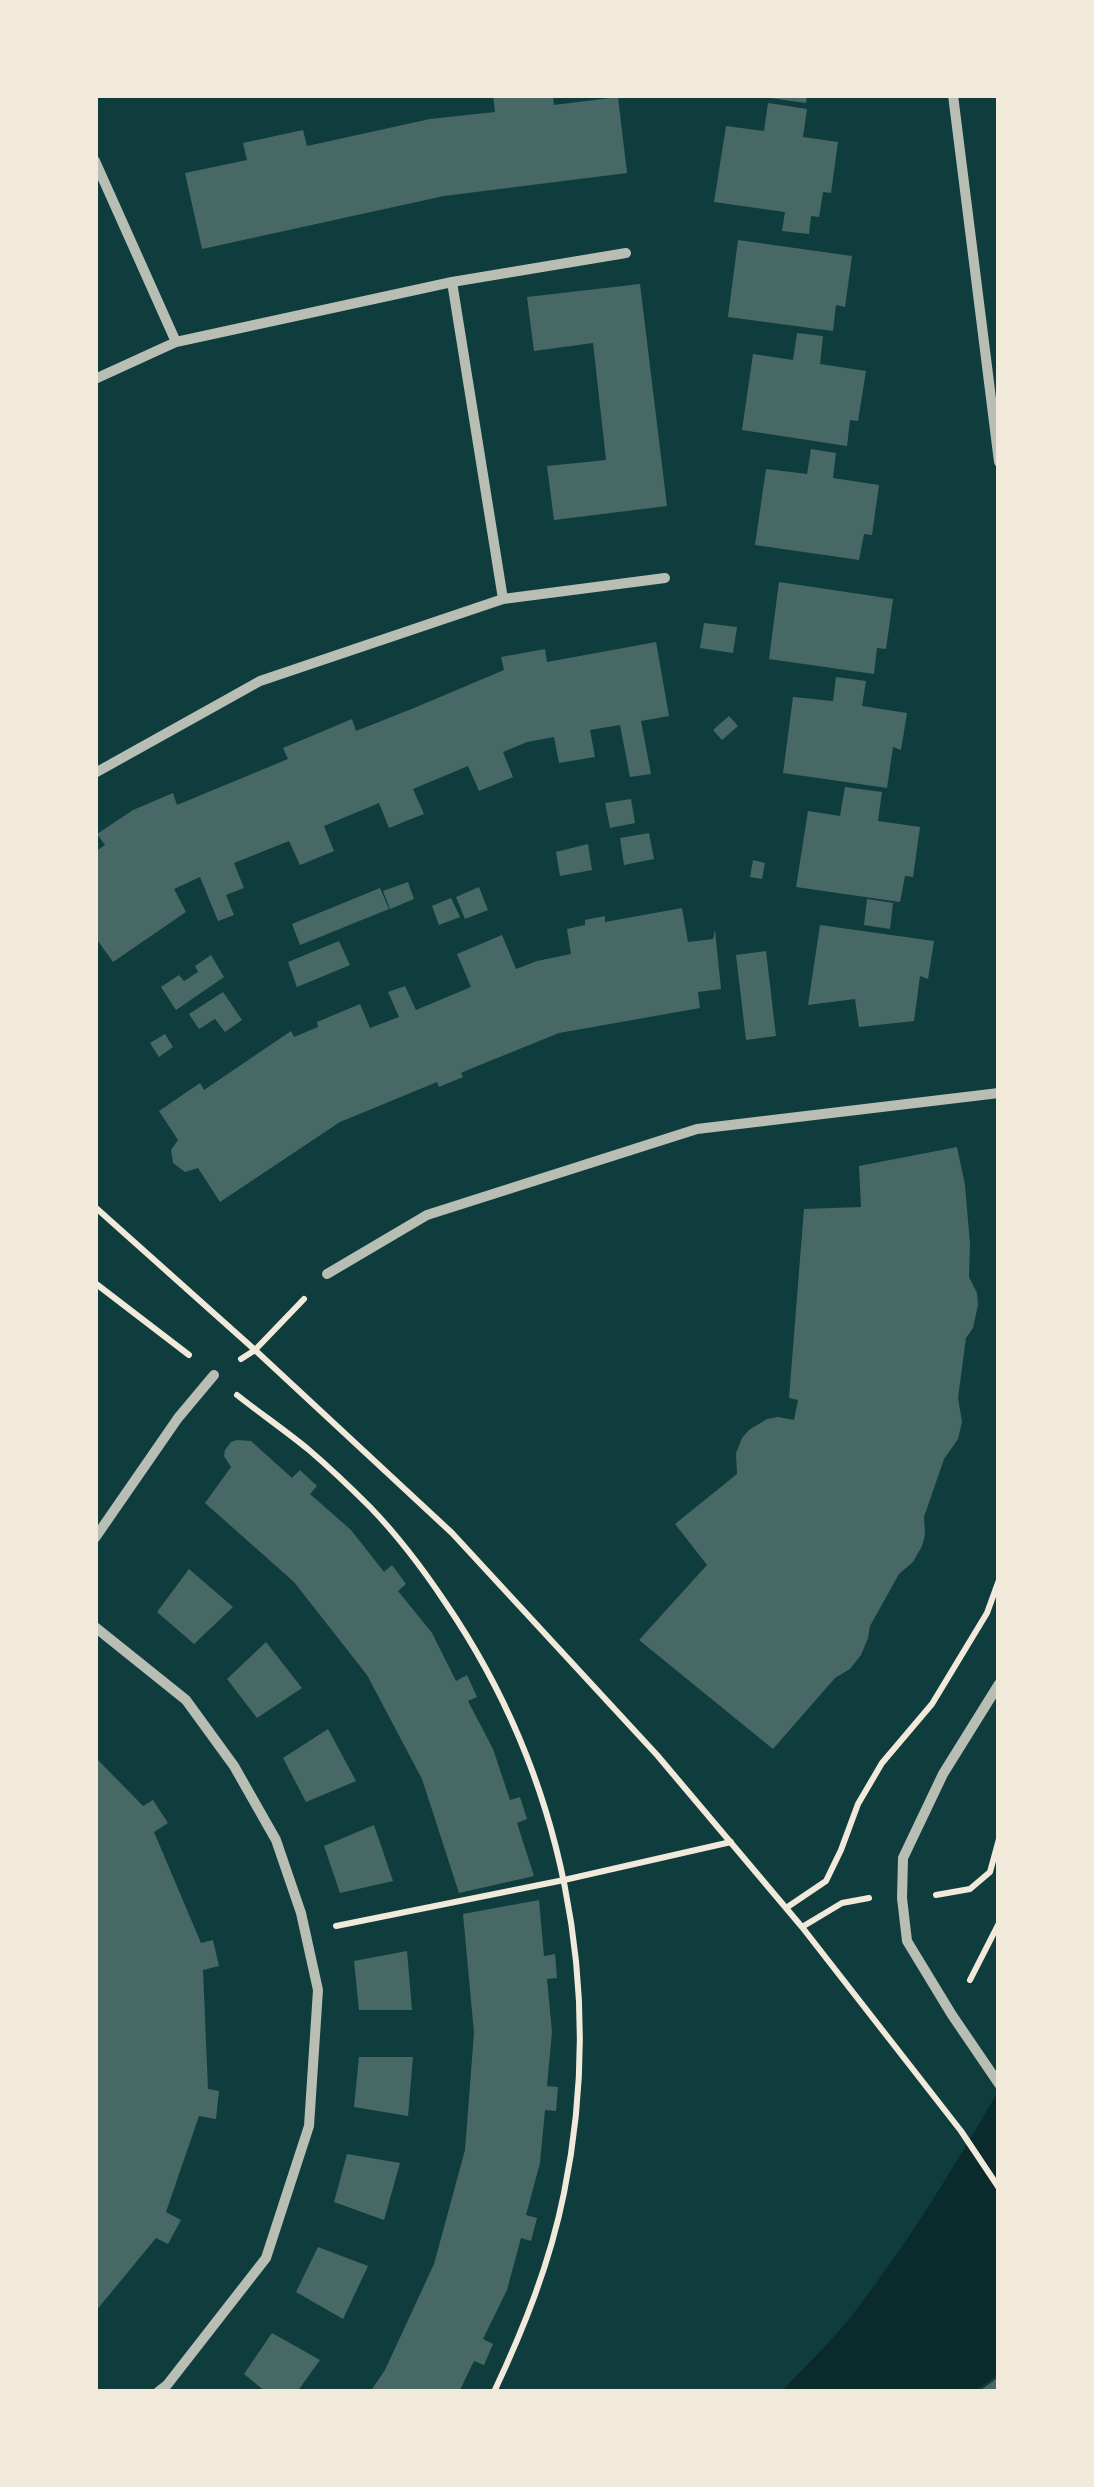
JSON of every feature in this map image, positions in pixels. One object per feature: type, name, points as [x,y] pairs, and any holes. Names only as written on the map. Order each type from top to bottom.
[{"type":"street","points":[[953,95],[999,462]]},
{"type":"street","points":[[95,162],[176,342]]},
{"type":"street","points":[[95,379],[176,342],[452,282],[626,253]]},
{"type":"street","points":[[452,282],[503,600]]},
{"type":"street","points":[[95,773],[260,681],[503,600],[665,578]]},
{"type":"street","points":[[327,1274],[427,1215],[697,1129],[999,1093]]},
{"type":"street","points":[[95,1538],[159,1444],[214,1375]]},
{"type":"street","points":[[95,1627],[186,1700],[234,1766],[276,1840],[301,1912],[318,1990],[309,2126],[266,2258],[158,2392]]},
{"type":"street","points":[[997,2082],[906,1941],[902,1898],[903,1858],[943,1774],[999,1684]]},
{"type":"path","points":[[95,1207],[452,1533],[657,1755],[786,1908],[960,2131],[999,2188]]},
{"type":"path","points":[[214,1375],[256,1350],[327,1274]]},
{"type":"path","points":[[95,1283],[311,1452],[372,1509],[425,1572],[472,1642],[510,1715],[541,1792],[564,1880],[576,1954],[580,2038],[576,2120],[564,2194],[546,2266],[494,2392]]},
{"type":"path","points":[[786,1908],[826,1881],[858,1804],[882,1763],[932,1704],[987,1612],[999,1580]]},
{"type":"path","points":[[305,1932],[731,1842]]},
{"type":"path","points":[[952,2015],[999,1923]]},
{"type":"water","points":[[999,2090],[999,2374],[973,2392],[781,2392],[871,2291]]},
{"type":"building","points":[[493,95],[553,95],[554,105],[618,97],[627,173],[444,196],[202,249],[185,173],[247,160],[243,143],[303,130],[307,146],[430,119],[495,112]]},
{"type":"building","points":[[763,95],[807,95],[806,103]]},
{"type":"building","points":[[768,103],[807,109],[803,137],[838,142],[831,193],[823,192],[819,217],[811,216],[809,234],[782,231],[785,212],[714,202],[726,126],[764,131]]},
{"type":"building","points":[[738,240],[852,256],[845,307],[836,305],[833,331],[728,317]]},
{"type":"building","points":[[640,284],[667,506],[554,520],[547,466],[606,460],[593,343],[534,351],[527,297]]},
{"type":"building","points":[[797,333],[823,336],[820,364],[866,371],[858,421],[850,420],[847,446],[742,430],[753,354],[793,360]]},
{"type":"building","points":[[811,449],[836,453],[833,478],[879,485],[872,535],[864,534],[859,560],[755,545],[766,469],[807,474]]},
{"type":"building","points":[[779,582],[893,599],[886,649],[877,648],[874,674],[769,659]]},
{"type":"building","points":[[704,623],[737,627],[733,653],[700,648]]},
{"type":"building","points":[[656,642],[669,716],[641,721],[651,774],[630,777],[620,725],[590,730],[595,757],[559,763],[554,737],[527,742],[503,752],[513,777],[479,791],[468,766],[413,789],[424,814],[389,828],[379,803],[324,826],[334,851],[300,865],[289,841],[234,863],[244,888],[226,895],[234,915],[218,921],[200,877],[174,889],[186,912],[113,962],[98,941],[95,943],[95,852],[105,845],[97,834],[133,810],[173,793],[177,805],[288,759],[283,748],[352,719],[356,731],[414,708],[504,670],[501,657],[545,649],[547,662]]},
{"type":"building","points":[[836,677],[866,681],[862,706],[907,713],[901,750],[893,747],[887,788],[783,773],[793,697],[833,701]]},
{"type":"building","points":[[729,716],[738,726],[722,740],[713,730]]},
{"type":"building","points":[[845,787],[882,792],[878,821],[920,827],[913,877],[905,876],[900,902],[796,887],[808,811],[840,816]]},
{"type":"building","points":[[631,799],[635,823],[610,828],[605,803]]},
{"type":"building","points":[[649,833],[654,859],[624,865],[620,838]]},
{"type":"building","points":[[588,844],[592,870],[560,876],[556,852]]},
{"type":"building","points":[[753,860],[765,863],[762,879],[750,877]]},
{"type":"building","points":[[408,882],[414,899],[390,909],[383,891]]},
{"type":"building","points":[[479,887],[488,910],[465,919],[456,897]]},
{"type":"building","points":[[380,888],[389,909],[300,945],[292,924]]},
{"type":"building","points":[[451,898],[460,917],[439,925],[432,906]]},
{"type":"building","points":[[867,899],[893,903],[890,929],[864,925]]},
{"type":"building","points":[[682,908],[688,942],[713,939],[715,930],[721,989],[698,992],[700,1008],[559,1033],[461,1073],[463,1077],[439,1087],[437,1082],[340,1122],[220,1202],[198,1168],[185,1172],[173,1163],[171,1150],[178,1140],[159,1111],[200,1083],[204,1090],[291,1031],[294,1037],[318,1027],[317,1022],[360,1004],[370,1028],[399,1017],[388,992],[405,986],[416,1010],[471,987],[457,954],[502,935],[516,969],[571,954],[567,929],[585,925],[585,920],[605,916],[605,922]]},
{"type":"building","points":[[820,925],[934,941],[928,979],[920,976],[914,1021],[859,1027],[855,999],[808,1005]]},
{"type":"building","points":[[339,941],[350,965],[297,987],[288,962]]},
{"type":"building","points":[[766,951],[776,1036],[746,1040],[736,955]]},
{"type":"building","points":[[211,955],[224,977],[176,1010],[161,987],[179,975],[184,981],[198,972],[195,966]]},
{"type":"building","points":[[223,992],[242,1020],[225,1032],[215,1019],[199,1029],[189,1014]]},
{"type":"building","points":[[165,1034],[173,1047],[159,1057],[150,1043]]},
{"type":"building","points":[[957,1147],[965,1185],[969,1277],[978,1305],[973,1328],[966,1338],[958,1398],[962,1422],[958,1439],[944,1459],[924,1517],[922,1546],[913,1562],[899,1574],[870,1626],[861,1655],[850,1669],[835,1678],[773,1749],[639,1640],[707,1565],[675,1524],[737,1474],[736,1453],[749,1430],[767,1419],[794,1420],[798,1400],[789,1398],[804,1209],[861,1207],[859,1166]]},
{"type":"building","points":[[237,1440],[251,1441],[292,1478],[300,1470],[317,1486],[310,1494],[351,1530],[384,1572],[392,1565],[406,1584],[398,1591],[432,1633],[456,1681],[467,1675],[477,1697],[468,1701],[493,1749],[510,1800],[520,1797],[527,1819],[517,1823],[534,1876],[459,1893],[422,1779],[367,1675],[294,1582],[205,1503],[231,1467],[225,1450]]},
{"type":"building","points":[[189,1569],[233,1607],[194,1644],[157,1612]]},
{"type":"building","points":[[266,1642],[302,1688],[257,1718],[227,1679]]},
{"type":"building","points":[[328,1729],[356,1781],[306,1802],[283,1758]]},
{"type":"building","points":[[95,1757],[143,1806],[153,1800],[168,1823],[154,1832],[201,1943],[213,1940],[219,1966],[203,1970],[208,2089],[219,2091],[216,2119],[199,2116],[166,2212],[181,2220],[168,2244],[156,2238],[95,2312]]},
{"type":"building","points":[[374,1825],[393,1881],[340,1893],[324,1846]]},
{"type":"building","points":[[539,1900],[544,1956],[555,1954],[557,1978],[547,1979],[552,2032],[547,2086],[558,2087],[556,2111],[545,2110],[540,2163],[526,2215],[537,2218],[531,2241],[521,2238],[507,2290],[483,2339],[493,2344],[484,2365],[474,2361],[459,2392],[370,2392],[385,2370],[434,2264],[465,2150],[474,2033],[463,1914]]},
{"type":"building","points":[[407,1951],[412,2010],[359,2010],[354,1961]]},
{"type":"building","points":[[359,2057],[413,2057],[408,2116],[354,2107]]},
{"type":"building","points":[[347,2154],[400,2163],[384,2220],[334,2202]]},
{"type":"building","points":[[318,2247],[368,2266],[343,2319],[296,2292]]},
{"type":"building","points":[[272,2333],[320,2360],[297,2392],[266,2392],[244,2374]]},
{"type":"building","points":[[999,2377],[999,2392],[978,2392]]}]
